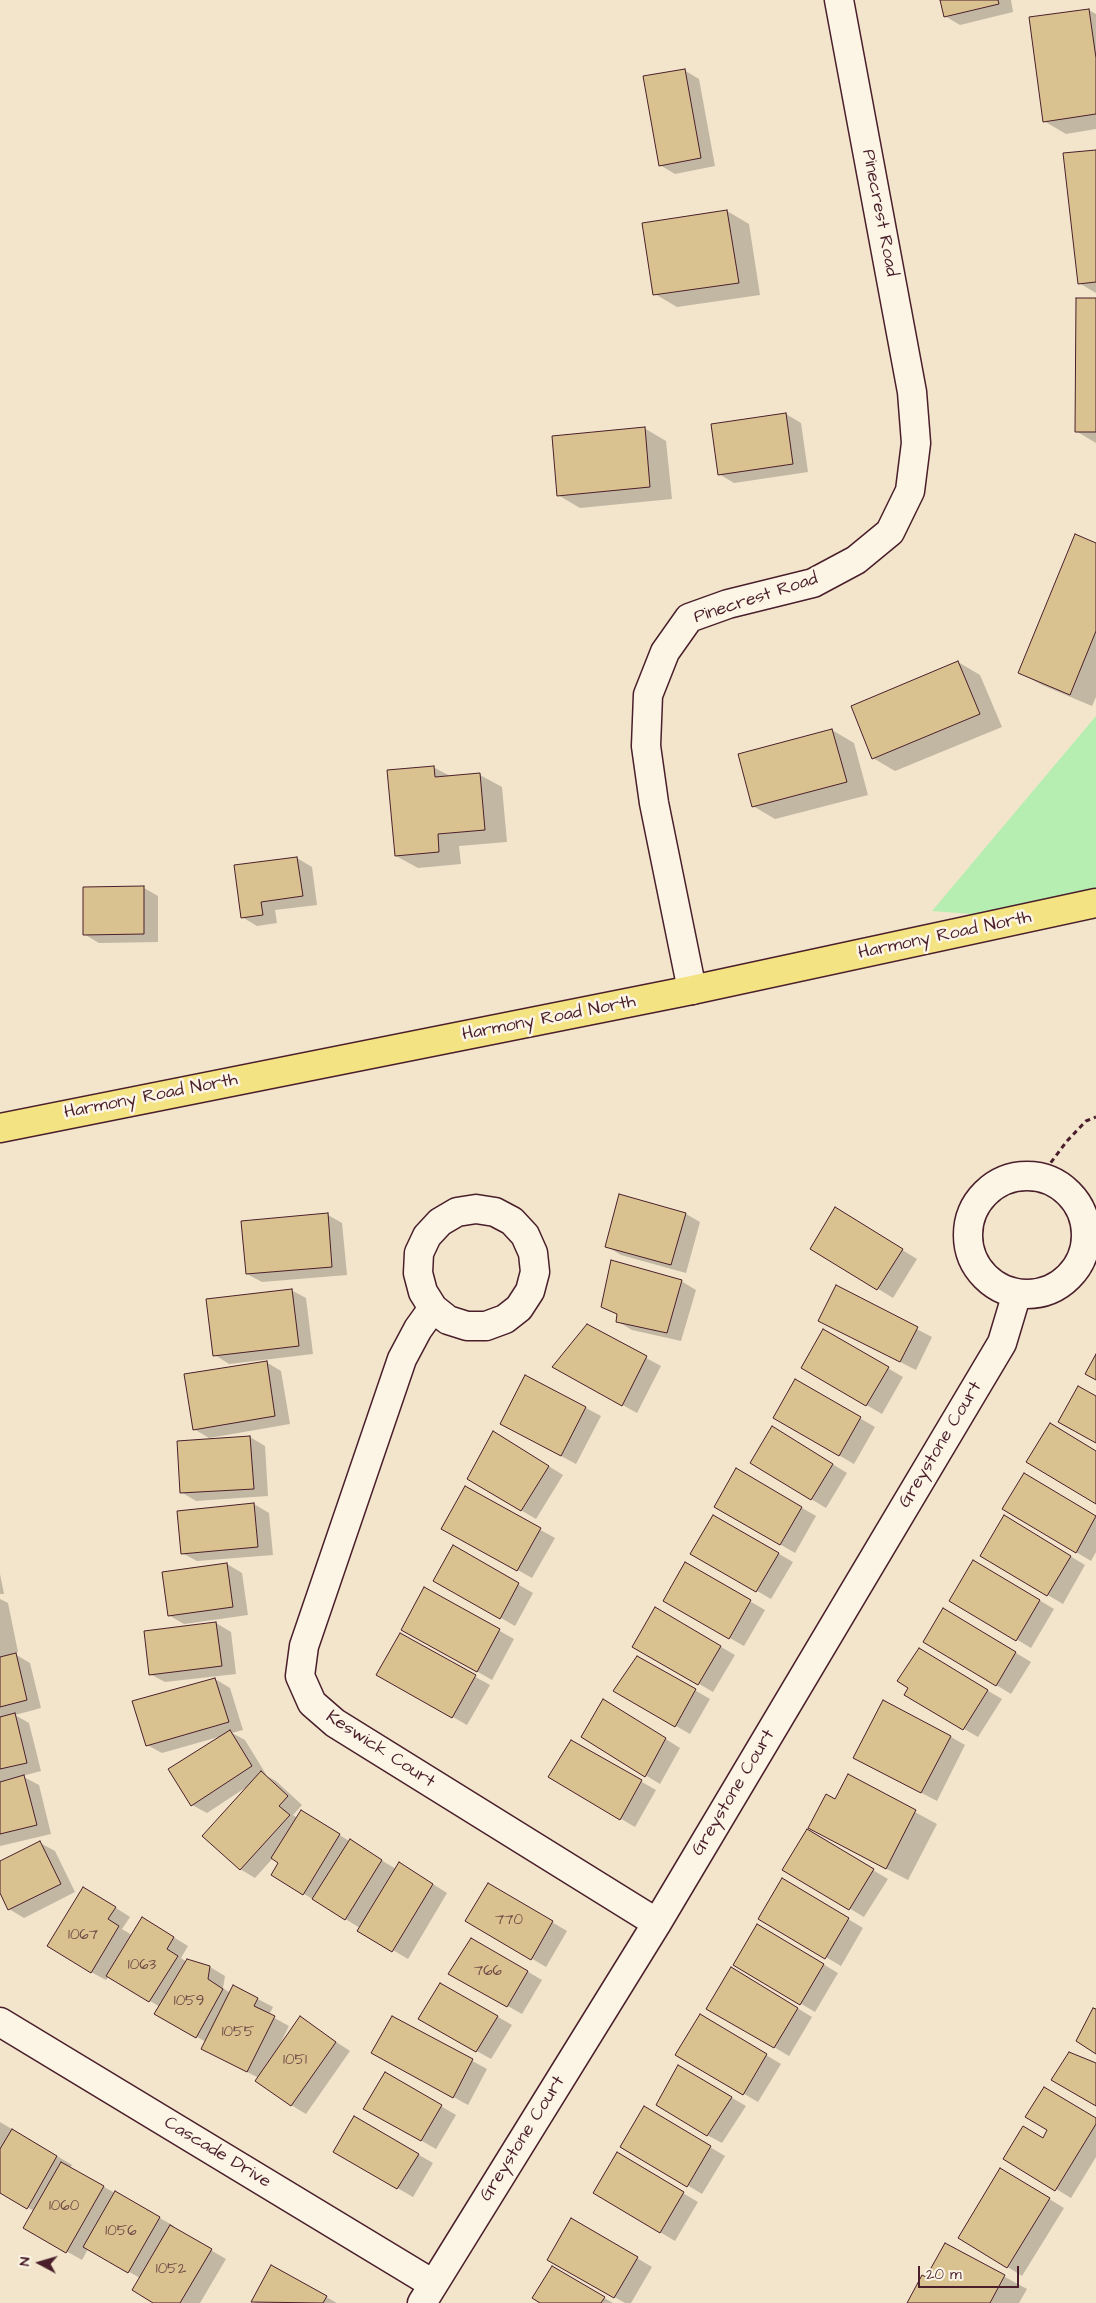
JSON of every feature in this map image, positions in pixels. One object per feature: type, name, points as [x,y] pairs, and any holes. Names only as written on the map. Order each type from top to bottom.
[{"type":"main road","name":"Harmony Road North","points":[[0,1128],[692,990],[1096,903]]},
{"type":"street","name":"Pinecrest Road","points":[[692,990],[654,803],[646,746],[648,695],[665,652],[688,618],[728,604],[813,583],[856,560],[890,532],[910,491],[916,443],[912,392],[839,0]]},
{"type":"street","points":[[1022,1175],[1040,1177],[1056,1182],[1069,1192],[1079,1205],[1085,1221],[1087,1238],[1079,1262],[1064,1281],[1050,1290],[1034,1294],[1017,1293],[1001,1288],[987,1278],[976,1264],[969,1240],[971,1215],[979,1200],[991,1188],[1006,1179],[1022,1175]]},
{"type":"street","points":[[476,1209],[495,1212],[512,1221],[525,1235],[533,1253],[535,1272],[530,1291],[519,1308],[504,1320],[486,1326],[467,1326],[448,1320],[433,1308],[423,1292],[418,1273],[419,1253],[427,1236],[440,1222],[457,1212],[476,1209]]},
{"type":"street","name":"Greystone Court","points":[[428,2294],[657,1922],[1002,1343],[1017,1293]]},
{"type":"street","name":"Keswick Court","points":[[433,1308],[418,1329],[402,1359],[304,1646],[300,1676],[312,1703],[335,1724],[657,1922]]},
{"type":"street","name":"Cascade Drive","points":[[0,2022],[428,2294]]},
{"type":"path","points":[[1040,1177],[1067,1141],[1086,1121],[1096,1117]]},
{"type":"green space","points":[[1096,716],[1096,910],[1076,922],[932,911]]},
{"type":"building","points":[[940,0],[998,0],[999,4],[944,17]]},
{"type":"building","points":[[1089,9],[1096,58],[1096,114],[1043,122],[1029,17]]},
{"type":"building","points":[[685,69],[701,158],[659,166],[643,76]]},
{"type":"building","points":[[1096,150],[1096,282],[1078,284],[1063,153]]},
{"type":"building","points":[[727,210],[739,283],[653,295],[642,223]]},
{"type":"building","points":[[1076,298],[1096,298],[1096,432],[1075,432]]},
{"type":"building","points":[[786,413],[793,464],[718,475],[711,424]]},
{"type":"building","points":[[645,427],[650,487],[557,496],[552,436]]},
{"type":"building","points":[[1075,534],[1096,543],[1096,631],[1070,695],[1018,673]]},
{"type":"building","points":[[958,661],[980,714],[872,759],[851,706]]},
{"type":"building","points":[[832,729],[847,782],[752,807],[738,754]]},
{"type":"building","points":[[434,766],[435,777],[480,773],[485,830],[438,834],[439,852],[395,856],[387,770]]},
{"type":"building","points":[[297,857],[303,896],[261,902],[263,915],[241,918],[234,865]]},
{"type":"building","points":[[144,886],[144,934],[83,935],[83,887]]},
{"type":"building","points":[[619,1194],[686,1213],[671,1265],[605,1247]]},
{"type":"building","points":[[835,1207],[903,1249],[877,1290],[810,1249]]},
{"type":"building","points":[[328,1213],[332,1267],[246,1274],[241,1221]]},
{"type":"building","points":[[611,1260],[682,1280],[667,1333],[616,1322],[617,1314],[601,1307]]},
{"type":"building","points":[[836,1285],[918,1327],[900,1362],[818,1321]]},
{"type":"building","points":[[292,1289],[299,1346],[213,1356],[206,1299]]},
{"type":"building","points":[[587,1324],[647,1356],[622,1406],[552,1367]]},
{"type":"building","points":[[823,1329],[889,1367],[866,1406],[801,1368]]},
{"type":"building","points":[[1096,1354],[1096,1380],[1085,1374]]},
{"type":"building","points":[[267,1361],[275,1416],[193,1430],[184,1374]]},
{"type":"building","points":[[525,1375],[586,1407],[561,1456],[500,1424]]},
{"type":"building","points":[[795,1379],[861,1417],[839,1456],[773,1418]]},
{"type":"building","points":[[1078,1386],[1096,1396],[1096,1443],[1058,1422]]},
{"type":"building","points":[[1050,1423],[1096,1451],[1096,1504],[1026,1462]]},
{"type":"building","points":[[772,1426],[833,1464],[811,1500],[750,1463]]},
{"type":"building","points":[[493,1431],[549,1466],[521,1511],[467,1479]]},
{"type":"building","points":[[250,1436],[254,1489],[180,1493],[177,1441]]},
{"type":"building","points":[[736,1468],[802,1507],[780,1545],[714,1507]]},
{"type":"building","points":[[1024,1473],[1096,1516],[1076,1553],[1002,1509]]},
{"type":"building","points":[[465,1486],[541,1528],[517,1571],[441,1529]]},
{"type":"building","points":[[254,1503],[258,1547],[181,1554],[177,1511]]},
{"type":"building","points":[[713,1515],[779,1553],[756,1592],[690,1554]]},
{"type":"building","points":[[1004,1515],[1071,1556],[1047,1596],[980,1556]]},
{"type":"building","points":[[453,1545],[519,1583],[500,1619],[433,1581]]},
{"type":"building","points":[[973,1560],[1040,1600],[1016,1641],[949,1601]]},
{"type":"building","points":[[685,1562],[751,1600],[729,1639],[663,1601]]},
{"type":"building","points":[[227,1563],[233,1607],[168,1616],[162,1572]]},
{"type":"building","points":[[424,1587],[500,1629],[477,1672],[401,1630]]},
{"type":"building","points":[[655,1607],[721,1646],[698,1685],[632,1647]]},
{"type":"building","points":[[943,1608],[1016,1652],[996,1686],[923,1642]]},
{"type":"building","points":[[216,1622],[222,1666],[149,1675],[144,1631]]},
{"type":"building","points":[[400,1633],[476,1675],[452,1718],[376,1675]]},
{"type":"building","points":[[919,1648],[988,1690],[963,1730],[904,1695],[908,1688],[897,1681]]},
{"type":"building","points":[[16,1653],[27,1700],[0,1707],[0,1657]]},
{"type":"building","points":[[637,1656],[696,1689],[675,1727],[613,1691]]},
{"type":"building","points":[[215,1678],[229,1722],[146,1746],[132,1701]]},
{"type":"building","points":[[603,1699],[666,1738],[645,1777],[581,1737]]},
{"type":"building","points":[[883,1700],[951,1736],[921,1793],[853,1758]]},
{"type":"building","points":[[15,1713],[27,1763],[0,1769],[0,1717]]},
{"type":"building","points":[[230,1730],[252,1766],[191,1806],[168,1769]]},
{"type":"building","points":[[571,1740],[642,1780],[620,1820],[548,1777]]},
{"type":"building","points":[[261,1771],[288,1796],[279,1806],[290,1815],[240,1870],[202,1836]]},
{"type":"building","points":[[848,1774],[916,1810],[886,1869],[808,1828],[826,1794],[835,1799]]},
{"type":"building","points":[[24,1775],[37,1825],[0,1834],[0,1782]]},
{"type":"building","points":[[301,1810],[340,1834],[303,1895],[271,1875],[278,1863],[271,1858]]},
{"type":"building","points":[[807,1829],[874,1869],[849,1910],[782,1870]]},
{"type":"building","points":[[350,1839],[382,1860],[345,1920],[312,1899]]},
{"type":"building","points":[[40,1841],[61,1884],[8,1910],[0,1893],[0,1861]]},
{"type":"building","points":[[399,1862],[433,1884],[392,1952],[357,1931]]},
{"type":"building","points":[[782,1878],[849,1918],[825,1959],[758,1919]]},
{"type":"building","points":[[488,1883],[553,1921],[531,1960],[465,1921]]},
{"type":"building","points":[[83,1887],[116,1907],[108,1919],[119,1926],[91,1973],[47,1946]]},
{"type":"building","points":[[142,1917],[174,1937],[167,1949],[178,1956],[149,2002],[106,1976]]},
{"type":"building","points":[[757,1924],[824,1964],[800,2005],[733,1965]]},
{"type":"building","points":[[471,1938],[528,1971],[507,2007],[448,1974]]},
{"type":"building","points":[[187,1959],[210,1966],[208,1979],[223,1989],[196,2038],[154,2014]]},
{"type":"building","points":[[731,1967],[798,2008],[774,2048],[706,2009]]},
{"type":"building","points":[[440,1983],[498,2016],[476,2052],[418,2019]]},
{"type":"building","points":[[233,1985],[258,1998],[254,2006],[275,2016],[247,2072],[201,2049]]},
{"type":"building","points":[[1093,2008],[1096,2009],[1096,2054],[1076,2041]]},
{"type":"building","points":[[700,2014],[767,2054],[743,2095],[675,2055]]},
{"type":"building","points":[[300,2016],[336,2042],[291,2106],[255,2081]]},
{"type":"building","points":[[392,2016],[473,2059],[453,2098],[371,2053]]},
{"type":"building","points":[[1069,2052],[1096,2063],[1096,2106],[1051,2080]]},
{"type":"building","points":[[678,2065],[732,2097],[707,2136],[656,2105]]},
{"type":"building","points":[[385,2072],[442,2105],[421,2141],[363,2109]]},
{"type":"building","points":[[1044,2087],[1096,2118],[1096,2124],[1055,2191],[1003,2159],[1023,2126],[1043,2138],[1047,2130],[1025,2117]]},
{"type":"building","points":[[644,2106],[711,2146],[687,2187],[620,2147]]},
{"type":"building","points":[[354,2116],[419,2154],[397,2189],[333,2152]]},
{"type":"building","points":[[12,2129],[57,2156],[27,2209],[0,2193],[0,2149]]},
{"type":"building","points":[[617,2152],[684,2192],[660,2233],[593,2193]]},
{"type":"building","points":[[61,2162],[104,2186],[66,2253],[23,2228]]},
{"type":"building","points":[[1000,2168],[1050,2198],[1007,2268],[958,2238]]},
{"type":"building","points":[[115,2191],[160,2217],[128,2273],[83,2247]]},
{"type":"building","points":[[571,2218],[638,2257],[614,2298],[547,2260]]},
{"type":"building","points":[[170,2225],[212,2249],[180,2303],[153,2303],[132,2290]]},
{"type":"building","points":[[945,2243],[1005,2275],[990,2303],[907,2303],[922,2275],[926,2277]]},
{"type":"building","points":[[271,2265],[327,2296],[323,2303],[251,2302]]},
{"type":"building","points":[[552,2266],[605,2297],[601,2303],[540,2303],[532,2298]]}]
